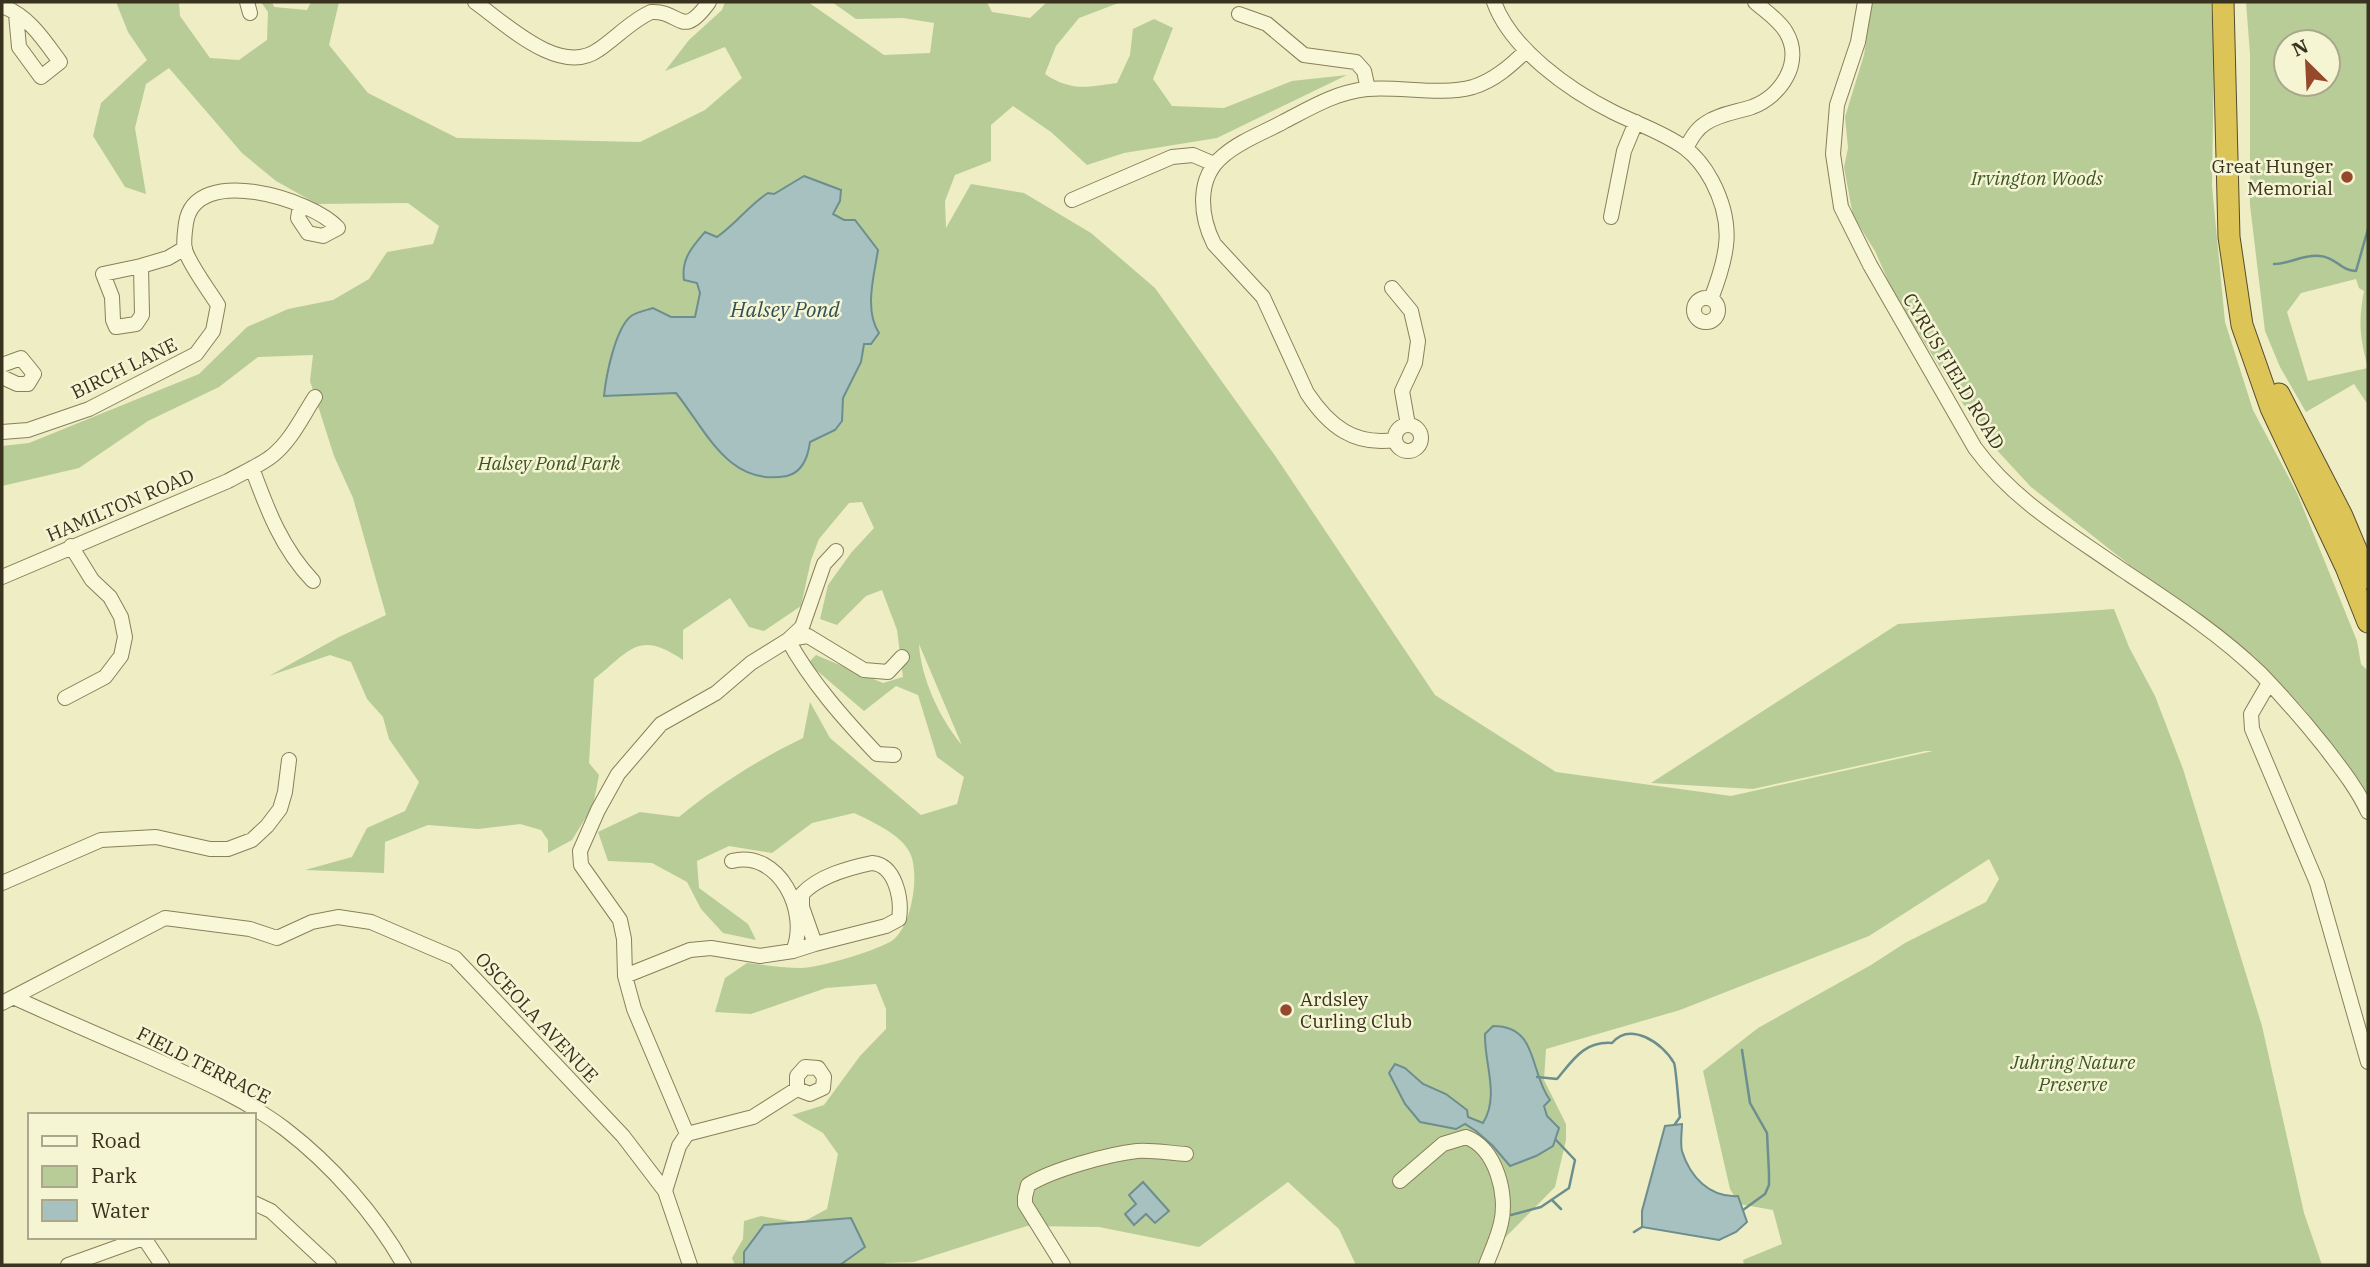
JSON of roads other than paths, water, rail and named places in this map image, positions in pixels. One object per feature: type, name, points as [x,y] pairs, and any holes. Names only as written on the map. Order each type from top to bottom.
[{"type":"highway","points":[[2223,2],[2229,237],[2242,325],[2271,408],[2346,567],[2368,622]]},
{"type":"highway","points":[[2234,2],[2240,237],[2251,316],[2277,389],[2338,508],[2368,578]]},
{"type":"street","points":[[475,2],[547,52],[575,59],[597,51],[651,12],[658,11],[681,22],[692,21],[709,2]]},
{"type":"street","points":[[1494,2],[1503,23],[1525,51],[1586,97],[1686,148],[1705,169],[1718,193],[1726,218],[1726,254],[1711,299]]},
{"type":"street","points":[[1686,148],[1695,133],[1709,121],[1755,106],[1781,87],[1786,78],[1791,61],[1790,42],[1781,26],[1755,2]]},
{"type":"street","name":"CYRUS FIELD ROAD","points":[[1865,2],[1858,42],[1838,105],[1833,154],[1841,207],[1870,265],[1975,448],[1991,470],[2020,498],[2053,524],[2121,568],[2216,636],[2269,683],[2306,723],[2339,766],[2368,812]]},
{"type":"street","points":[[2,6],[16,14]]},
{"type":"street","points":[[1239,14],[1267,24],[1304,55],[1356,62],[1364,71],[1368,89]]},
{"type":"street","points":[[1395,440],[1373,442],[1355,438],[1325,415],[1307,393],[1263,297],[1214,244],[1202,209],[1202,198],[1214,164],[1233,148],[1320,103],[1348,92],[1368,89],[1473,87],[1496,77],[1525,51]]},
{"type":"street","points":[[1611,217],[1624,151],[1636,122]]},
{"type":"street","points":[[1072,200],[1172,157],[1193,155],[1214,164]]},
{"type":"street","points":[[141,266],[169,258],[185,248],[188,213],[198,202],[214,194],[240,189],[270,193],[300,205]]},
{"type":"street","name":"BIRCH LANE","points":[[2,432],[28,430],[89,409],[196,354],[212,331],[218,305],[185,248]]},
{"type":"street","points":[[1392,288],[1411,311],[1418,341],[1415,363],[1402,391],[1408,425]]},
{"type":"street","points":[[2,365],[21,358],[34,374],[28,383],[17,384],[2,377]]},
{"type":"street","name":"HAMILTON ROAD","points":[[2,577],[228,481],[252,468],[273,455],[288,439],[315,397]]},
{"type":"street","points":[[1408,425],[1421,435],[1419,445],[1405,450],[1397,446],[1395,440],[1399,429],[1408,425]]},
{"type":"street","points":[[252,468],[277,531],[313,581]]},
{"type":"street","points":[[65,698],[105,677],[113,669],[121,656],[125,637],[121,617],[110,597],[92,580],[71,546]]},
{"type":"street","points":[[687,1134],[634,1009],[625,976],[624,939],[620,920],[581,865],[580,851],[618,774],[661,724],[716,693],[751,663],[788,640],[802,627],[824,564],[836,551]]},
{"type":"street","points":[[788,640],[808,636],[864,670],[888,672],[902,657]]},
{"type":"street","points":[[788,640],[821,689],[877,754],[894,755]]},
{"type":"street","points":[[2269,683],[2251,714],[2252,729],[2317,883],[2368,1062]]},
{"type":"street","points":[[2,883],[101,839],[156,836],[210,849],[228,849],[252,840],[280,809],[289,760]]},
{"type":"street","points":[[732,861],[744,858],[759,863],[777,874],[787,887],[797,917],[798,939],[793,951]]},
{"type":"street","points":[[625,976],[690,950],[711,948],[760,956],[793,951],[886,926],[899,919],[899,902],[894,884],[884,866],[872,863],[852,868],[809,887],[802,894],[802,907],[815,944]]},
{"type":"street","name":"OSCEOLA AVENUE","points":[[8,1001],[165,918],[250,929],[276,938],[312,922],[338,917],[371,922],[455,958],[624,1136],[664,1191],[690,1265]]},
{"type":"street","name":"FIELD TERRACE","points":[[8,1001],[180,1071],[230,1096],[284,1129],[330,1169],[383,1229],[404,1265]]},
{"type":"street","points":[[664,1191],[679,1146],[687,1134],[753,1117],[797,1088]]},
{"type":"street","points":[[1400,1181],[1443,1144],[1466,1137],[1480,1145],[1493,1162],[1501,1190],[1502,1221],[1486,1265]]},
{"type":"street","points":[[1063,1265],[1026,1205],[1028,1185],[1053,1173],[1118,1153],[1140,1151],[1186,1154]]},
{"type":"street","points":[[256,1204],[271,1211],[329,1265]]},
{"type":"street","points":[[68,1265],[142,1239]]},
{"type":"street","points":[[146,1239],[162,1265]]},
{"type":"water","name":"Halsey Pond","points":[[804,176],[841,190],[840,201],[833,214],[844,220],[855,220],[878,250],[871,303],[874,324],[879,333],[871,344],[864,344],[861,362],[843,398],[842,421],[835,430],[810,442],[806,458],[797,471],[787,476],[767,477],[749,473],[721,452],[676,393],[604,396],[616,342],[625,322],[631,316],[653,308],[671,317],[695,317],[700,293],[697,283],[684,280],[684,266],[692,248],[705,232],[717,237],[768,193],[774,194]]},
{"type":"water","points":[[1493,1026],[1508,1028],[1526,1042],[1543,1089],[1550,1100],[1544,1106],[1547,1116],[1559,1128],[1553,1146],[1510,1166],[1493,1146],[1465,1124],[1456,1129],[1420,1122],[1405,1104],[1389,1073],[1395,1064],[1405,1068],[1423,1084],[1446,1094],[1467,1110],[1468,1117],[1483,1123],[1488,1113],[1491,1091],[1485,1034]]},
{"type":"water","points":[[1682,1124],[1681,1148],[1690,1169],[1702,1184],[1710,1189],[1728,1196],[1738,1196],[1747,1222],[1736,1232],[1719,1240],[1642,1227],[1642,1211],[1665,1126]]},
{"type":"water","points":[[1143,1182],[1169,1211],[1155,1223],[1146,1214],[1134,1225],[1125,1214],[1136,1204],[1129,1195]]},
{"type":"water","points":[[851,1218],[865,1247],[840,1265],[744,1265],[744,1252],[764,1225]]},
{"type":"waterway","points":[[2274,264],[2320,256],[2356,271],[2368,229]]},
{"type":"waterway","points":[[1537,1077],[1557,1079],[1580,1053],[1594,1045],[1612,1043],[1628,1034],[1646,1037],[1662,1048],[1674,1063],[1680,1117],[1675,1124]]},
{"type":"waterway","points":[[1742,1050],[1750,1103],[1767,1133],[1769,1173],[1769,1185],[1765,1194],[1743,1210]]},
{"type":"waterway","points":[[1511,1215],[1541,1207],[1569,1188],[1575,1160],[1556,1140]]},
{"type":"waterway","points":[[1552,1200],[1561,1209]]},
{"type":"waterway","points":[[1634,1232],[1642,1227]]},
{"type":"place","name":"Great Hunger Memorial","points":[[2347,177]]},
{"type":"place","name":"Ardsley Curling Club","points":[[1286,1010]]},
{"type":"park label","name":"Irvington Woods","points":[[2037,178]]},
{"type":"park label","name":"Halsey Pond Park","points":[[549,463]]},
{"type":"park label","name":"Juhring Nature Preserve","points":[[2073,1073]]}]
